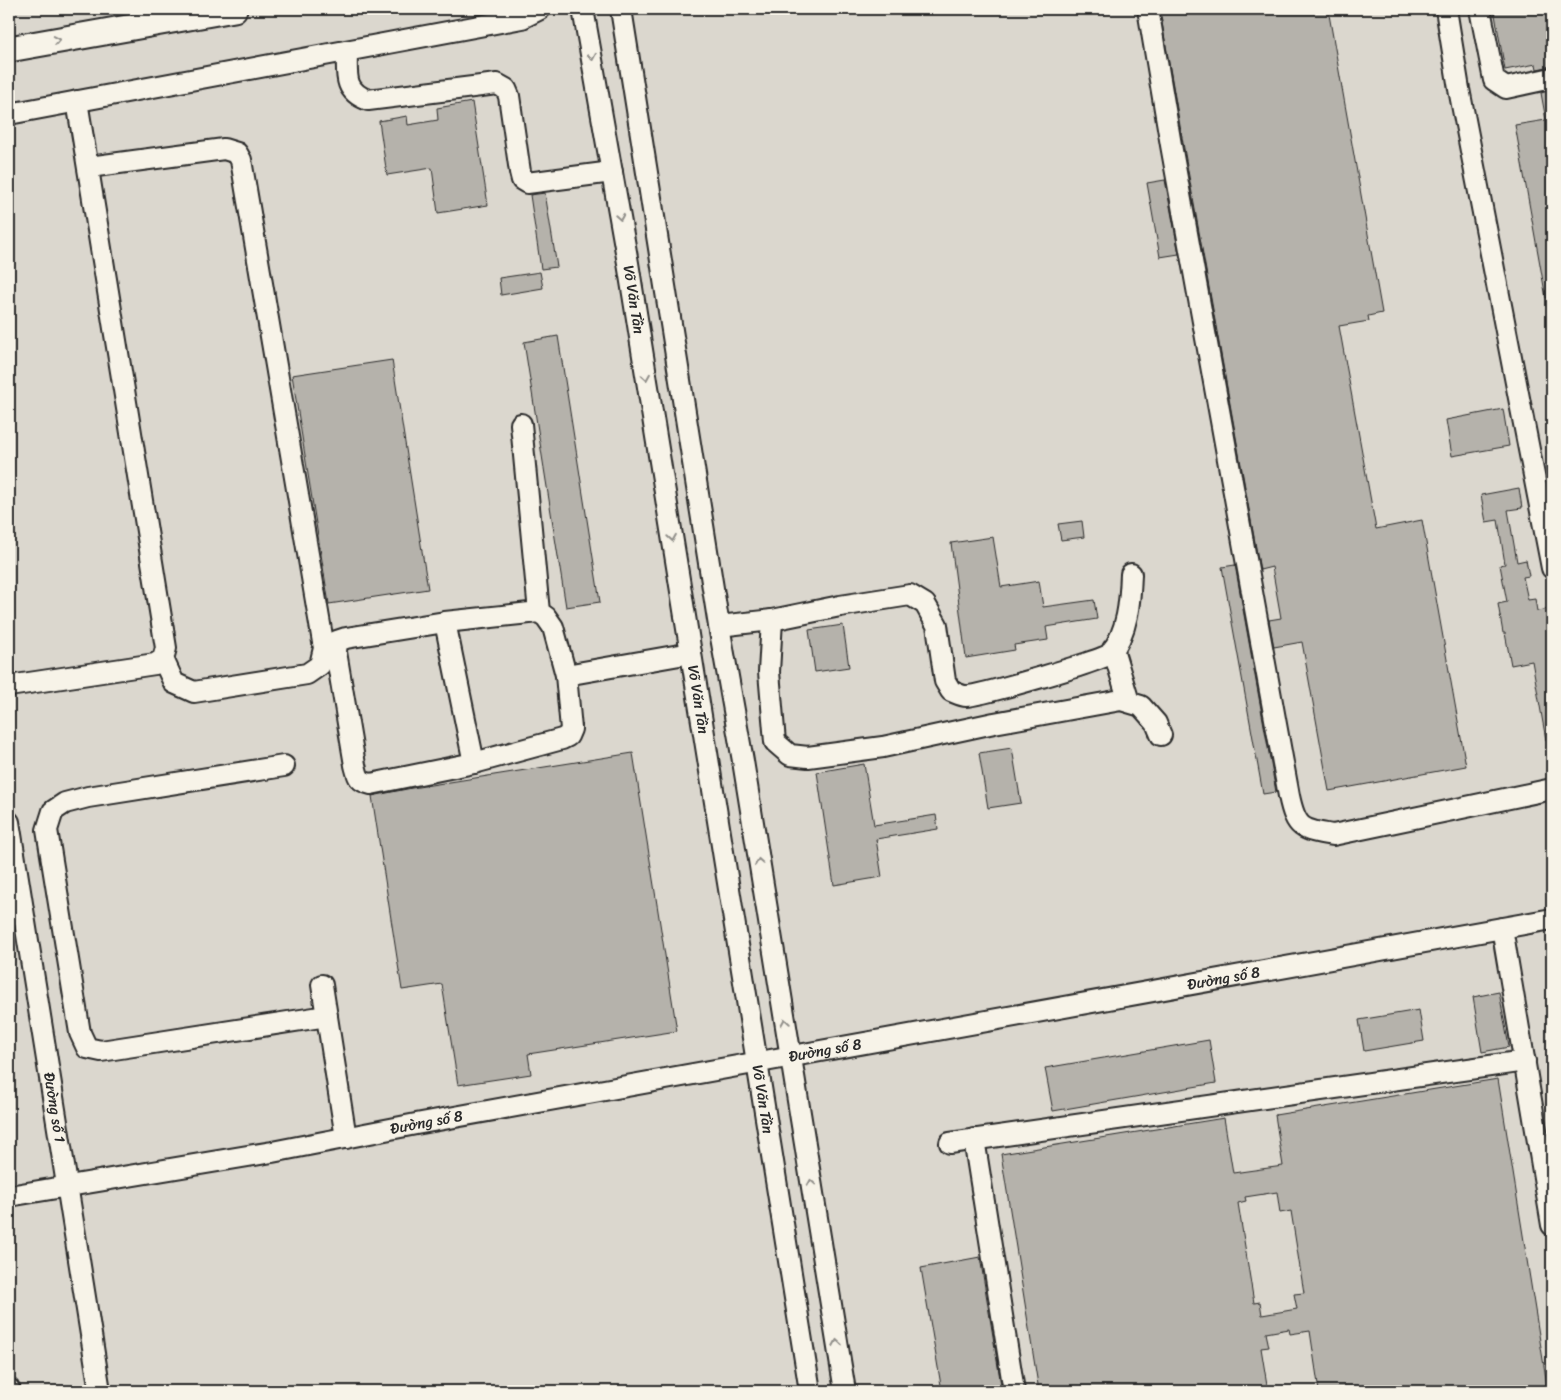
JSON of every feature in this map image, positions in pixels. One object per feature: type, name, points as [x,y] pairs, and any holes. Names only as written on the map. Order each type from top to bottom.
[{"type":"main road","points":[[9,49],[234,9]]},
{"type":"street","points":[[9,114],[522,18],[540,9]]},
{"type":"street","name":"Võ Văn Tần","points":[[583,9],[612,172],[810,1391]]},
{"type":"street","points":[[621,9],[719,626],[743,761],[845,1391]]},
{"type":"street","points":[[1148,9],[1170,145],[1289,796],[1292,812],[1297,822],[1306,829],[1333,835],[1552,789]]},
{"type":"street","points":[[1446,9],[1459,89],[1552,568]]},
{"type":"street","points":[[1480,9],[1494,80],[1506,88],[1552,78]]},
{"type":"street","points":[[347,51],[347,74],[350,89],[358,97],[368,100],[497,84],[506,89],[509,96],[520,172],[522,180],[527,184],[612,172]]},
{"type":"street","points":[[77,101],[166,648],[164,659],[174,683],[194,692],[308,674],[320,665],[324,648],[241,160],[237,153],[224,148],[89,167]]},
{"type":"street","points":[[521,424],[539,612]]},
{"type":"street","points":[[719,626],[772,620],[840,606],[910,595],[925,604],[938,625],[945,681],[952,691],[966,696],[1021,683],[1108,656],[1119,642],[1129,607],[1131,574]]},
{"type":"street","points":[[539,612],[546,617],[553,627],[566,675],[571,729],[568,736],[474,763],[371,784],[363,782],[355,765],[336,652],[337,641],[445,622],[539,612]]},
{"type":"street","points":[[772,620],[770,672],[775,742],[790,755],[808,757],[883,747],[994,723],[1121,700],[1141,706],[1156,723],[1161,735]]},
{"type":"street","points":[[445,622],[474,763]]},
{"type":"street","points":[[1113,649],[1129,702]]},
{"type":"street","points":[[566,675],[691,653]]},
{"type":"street","points":[[9,686],[155,664],[164,659]]},
{"type":"street","points":[[284,766],[88,797],[66,803],[53,811],[47,830],[78,1023],[80,1033],[87,1048],[101,1051],[327,1016]]},
{"type":"street","name":"Đường số 1","points":[[9,822],[100,1391]]},
{"type":"street","name":"Đường số 8","points":[[9,1196],[263,1154],[757,1062],[1552,919]]},
{"type":"street","points":[[1502,928],[1552,1225]]},
{"type":"street","points":[[322,985],[346,1138]]},
{"type":"street","points":[[950,1143],[1525,1061]]},
{"type":"street","points":[[974,1139],[1014,1391]]},
{"type":"shaded area","points":[[9,9],[1552,9],[1552,1391],[9,1391]]},
{"type":"building","points":[[1174,9],[1328,9],[1382,313],[1368,316],[1369,321],[1339,326],[1376,529],[1422,520],[1466,766],[1329,791],[1302,642],[1274,647],[1269,620],[1281,618],[1272,567],[1260,570],[1160,11]]},
{"type":"building","points":[[1494,9],[1552,9],[1552,66],[1537,69],[1536,64],[1505,70]]},
{"type":"building","points":[[1552,90],[1552,298],[1546,298],[1515,125],[1546,120],[1541,93]]},
{"type":"building","points":[[472,102],[488,205],[438,213],[432,168],[387,175],[379,121],[407,116],[408,125],[438,120],[437,108]]},
{"type":"building","points":[[1165,180],[1179,254],[1160,257],[1147,183]]},
{"type":"building","points":[[545,193],[557,267],[541,269],[530,195]]},
{"type":"building","points":[[540,272],[543,288],[501,295],[499,278]]},
{"type":"building","points":[[558,336],[600,602],[566,607],[524,342]]},
{"type":"building","points":[[392,360],[428,589],[329,604],[292,375]]},
{"type":"building","points":[[1503,409],[1509,446],[1452,456],[1446,420]]},
{"type":"building","points":[[1519,488],[1522,508],[1508,510],[1517,562],[1526,560],[1529,576],[1523,577],[1528,600],[1535,599],[1537,611],[1549,609],[1552,630],[1552,663],[1550,664],[1552,678],[1552,739],[1546,740],[1532,661],[1511,665],[1498,604],[1507,602],[1500,565],[1505,564],[1498,520],[1486,522],[1481,495]]},
{"type":"building","points":[[1082,521],[1084,537],[1061,540],[1058,524]]},
{"type":"building","points":[[993,537],[1001,587],[1039,581],[1043,607],[1094,600],[1097,619],[1046,627],[1048,640],[1014,645],[1015,650],[966,658],[951,543]]},
{"type":"building","points":[[1235,565],[1276,792],[1263,794],[1222,567]]},
{"type":"building","points":[[843,625],[849,667],[815,672],[809,630]]},
{"type":"building","points":[[1012,748],[1021,803],[988,808],[979,753]]},
{"type":"building","points":[[633,753],[677,1031],[528,1054],[531,1074],[458,1085],[442,984],[402,990],[372,796]]},
{"type":"building","points":[[864,764],[874,825],[936,815],[938,829],[876,839],[882,877],[834,885],[817,772]]},
{"type":"building","points":[[1499,992],[1509,1047],[1482,1052],[1473,997]]},
{"type":"building","points":[[1419,1010],[1424,1041],[1364,1051],[1359,1020]]},
{"type":"building","points":[[1209,1040],[1216,1083],[1053,1111],[1045,1068]]},
{"type":"building","points":[[1498,1079],[1548,1391],[1319,1391],[1310,1331],[1290,1334],[1289,1329],[1266,1333],[1269,1347],[1261,1348],[1268,1391],[1039,1391],[1001,1154],[1224,1118],[1233,1173],[1283,1166],[1275,1115]],"holes":[[[1277,1192],[1280,1213],[1291,1211],[1304,1293],[1294,1294],[1297,1309],[1262,1315],[1260,1302],[1254,1303],[1238,1203],[1246,1201],[1245,1197]]]},
{"type":"building","points":[[980,1257],[1002,1391],[942,1391],[921,1268]]}]
